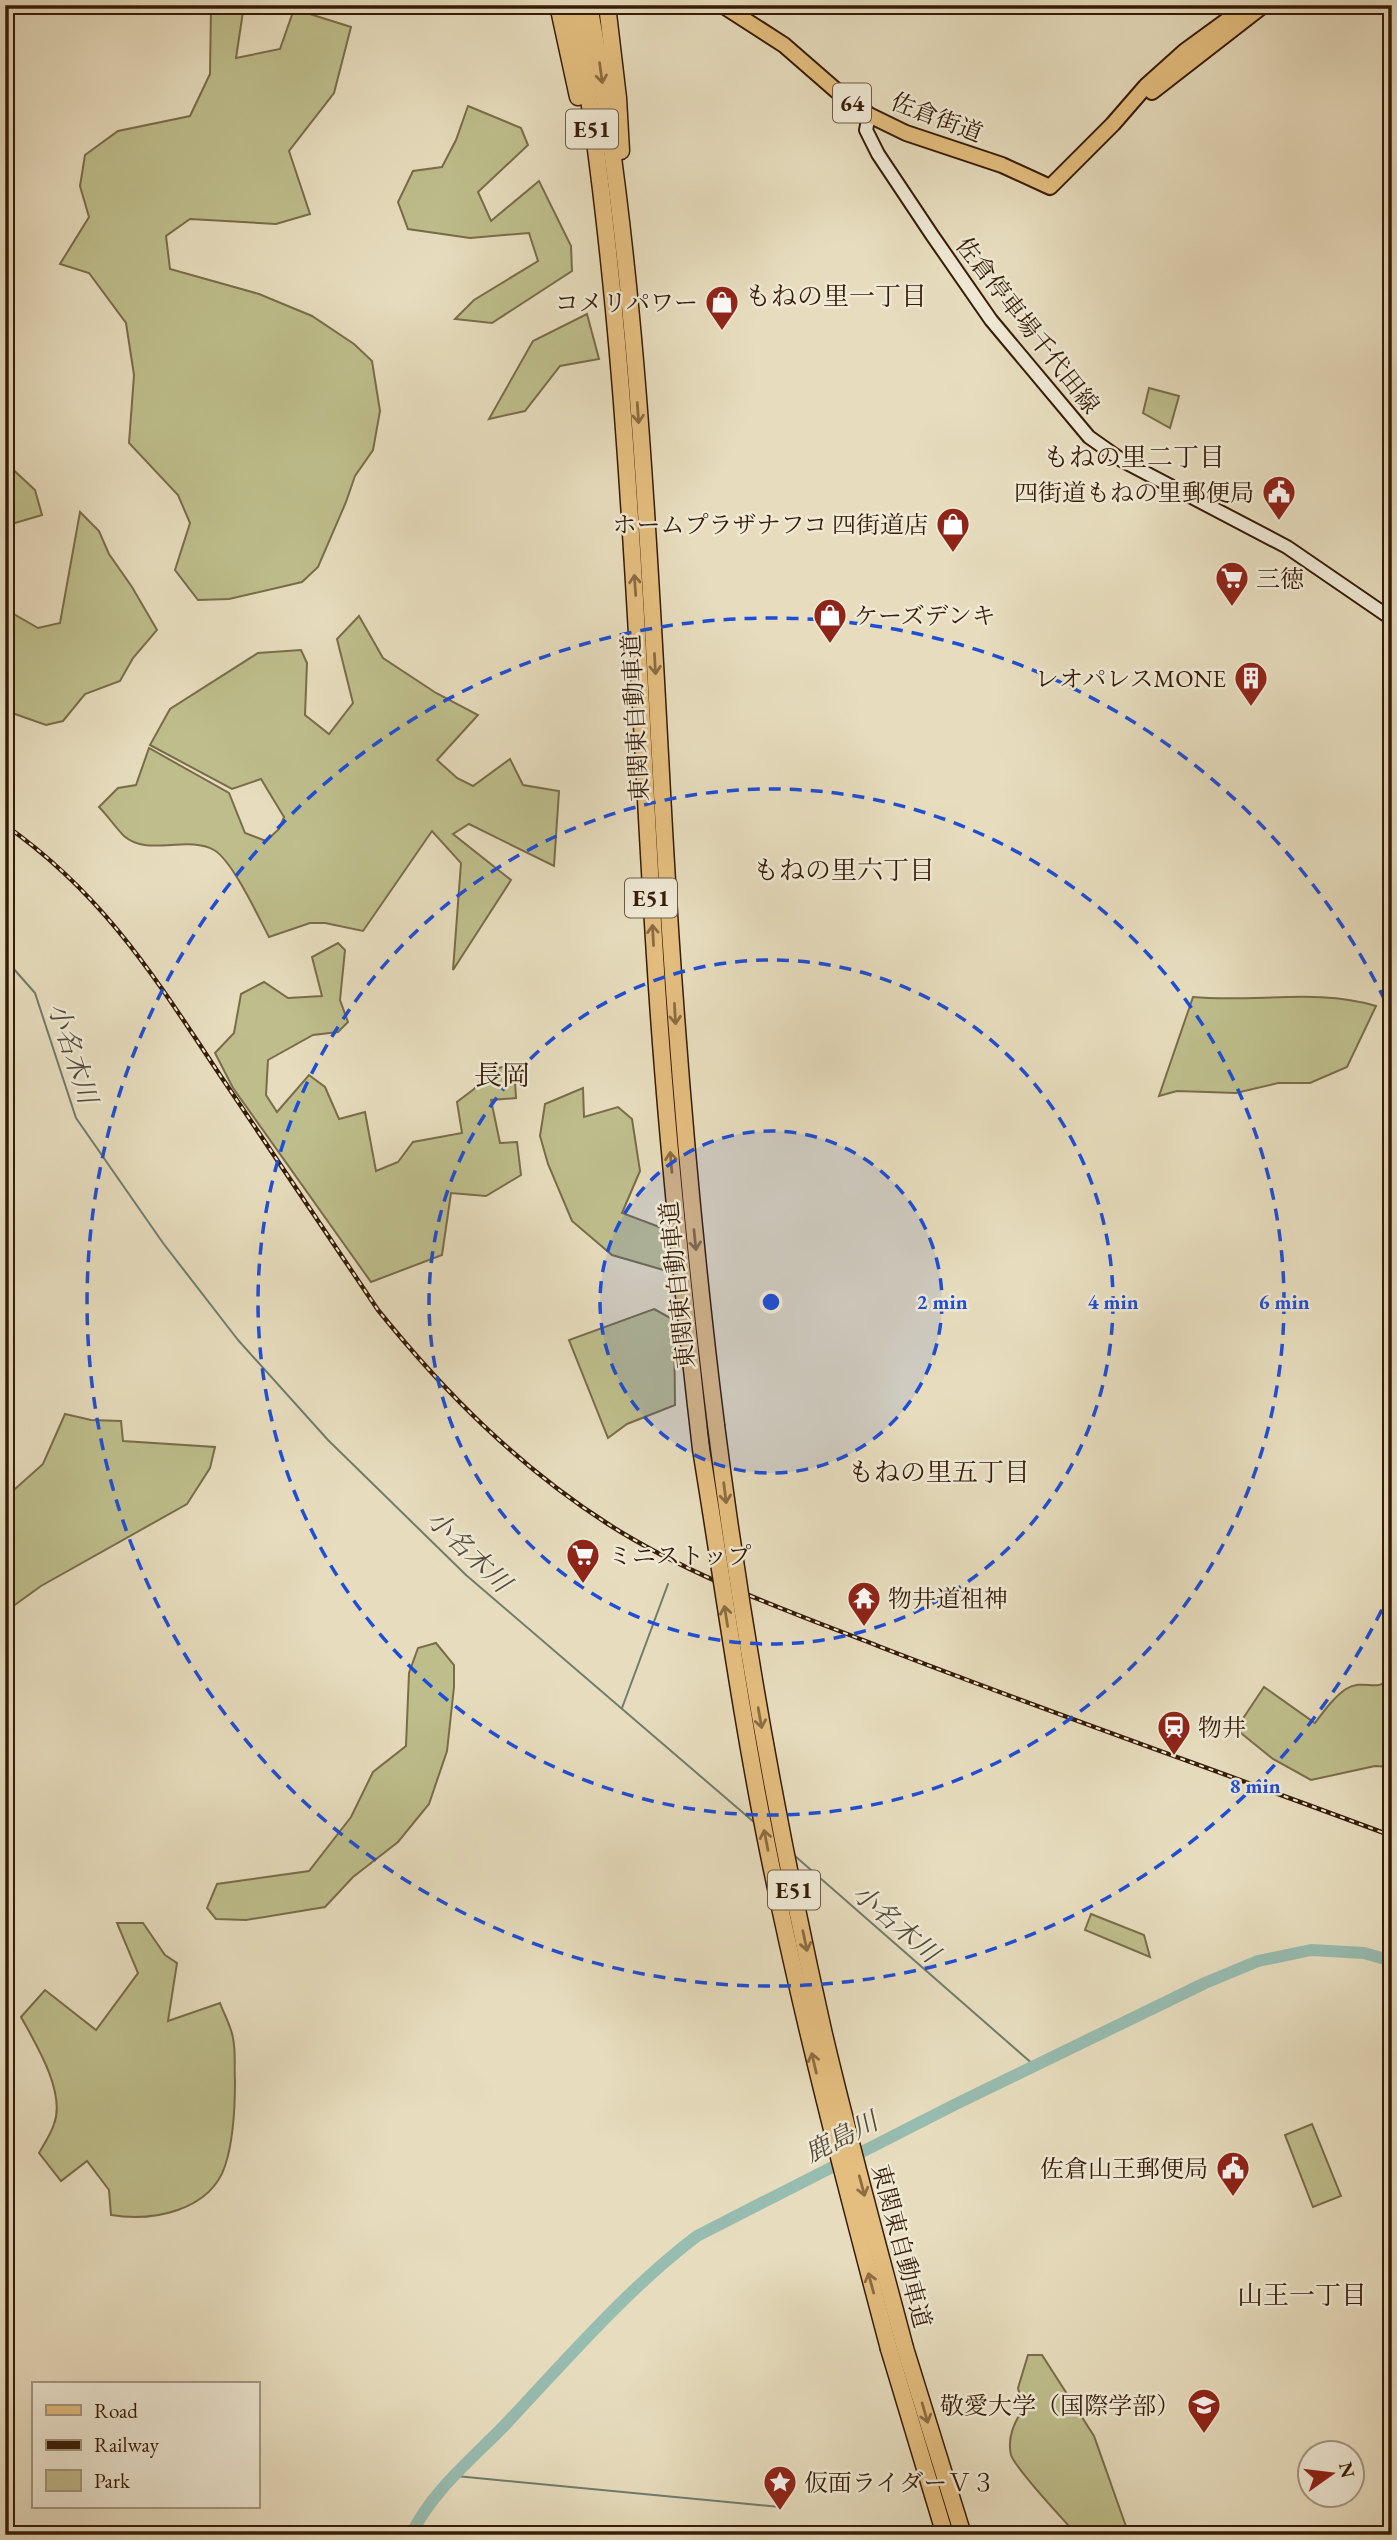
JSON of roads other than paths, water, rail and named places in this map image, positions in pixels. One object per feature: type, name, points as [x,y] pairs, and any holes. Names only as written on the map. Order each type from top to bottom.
[{"type":"highway","points":[[558,5],[608,254]]},
{"type":"highway","name":"東関東自動車道","points":[[574,5],[608,254],[625,345],[650,580],[678,1051],[701,1305],[756,1691],[781,1830],[824,2031],[905,2348],[964,2535]]},
{"type":"highway","name":"東関東自動車道","points":[[589,5],[625,251],[625,345],[650,881],[678,1233],[701,1449],[743,1723],[818,2078],[889,2349],[946,2535]]},
{"type":"highway","points":[[607,5],[618,98],[625,251]]},
{"type":"main road","name":"佐倉街道","points":[[722,5],[784,45],[846,99],[869,115],[906,133],[1002,165],[1050,187],[1133,103],[1146,86],[1185,51],[1248,5]]},
{"type":"main road","name":"佐倉街道","points":[[1133,103],[1151,93],[1264,5]]},
{"type":"main road","name":"佐倉停車場千代田線","points":[[869,115],[866,130],[878,154],[932,235],[991,320],[1088,437],[1123,461],[1287,547],[1392,619]]},
{"type":"waterway","name":"小名木川","points":[[5,959],[35,993],[76,1118],[163,1243],[238,1340],[328,1440],[466,1575],[755,1823]]},
{"type":"waterway","points":[[622,1708],[668,1584]]},
{"type":"waterway","name":"小名木川","points":[[795,1856],[1035,2066]]},
{"type":"waterway","name":"鹿島川","points":[[411,2535],[419,2519],[454,2476],[621,2302],[697,2236],[956,2104],[1205,1983],[1258,1961],[1311,1950],[1364,1953],[1392,1961]]},
{"type":"waterway","points":[[456,2476],[780,2507]]},
{"type":"railway","points":[[5,825],[41,852],[72,881],[127,942],[176,1009],[378,1310],[403,1341],[484,1426],[513,1453],[575,1502],[672,1560],[774,1606],[1006,1695],[1392,1836]]},
{"type":"place","name":"コメリパワー","points":[[722,332]]},
{"type":"place","name":"四街道もねの里郵便局","points":[[1279,522]]},
{"type":"place","name":"ホームプラザナフコ 四街道店","points":[[953,554]]},
{"type":"place","name":"三徳","points":[[1232,608]]},
{"type":"place","name":"ケーズデンキ","points":[[830,645]]},
{"type":"place","name":"レオパレスMONE","points":[[1251,708]]},
{"type":"place","name":"ミニストップ","points":[[583,1585]]},
{"type":"place","name":"物井道祖神","points":[[864,1628]]},
{"type":"place","name":"物井","points":[[1174,1757]]},
{"type":"place","name":"佐倉山王郵便局","points":[[1233,2198]]},
{"type":"place","name":"敬愛大学（国際学部）","points":[[1204,2435]]},
{"type":"place","name":"仮面ライダーＶ３","points":[[780,2512]]},
{"type":"district","name":"もねの里一丁目","points":[[836,296]]},
{"type":"district","name":"もねの里二丁目","points":[[1134,457]]},
{"type":"district","name":"もねの里六丁目","points":[[844,870]]},
{"type":"district","name":"長岡","points":[[502,1075]]},
{"type":"district","name":"もねの里五丁目","points":[[939,1472]]},
{"type":"district","name":"山王一丁目","points":[[1302,2295]]}]
